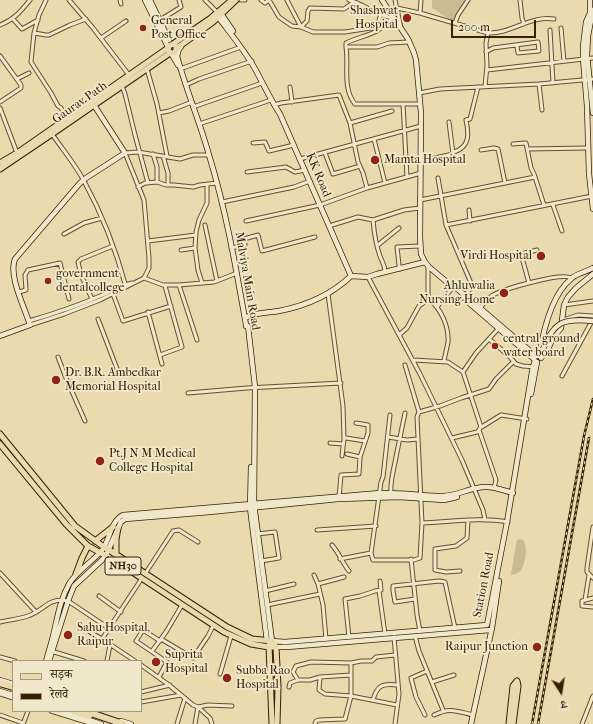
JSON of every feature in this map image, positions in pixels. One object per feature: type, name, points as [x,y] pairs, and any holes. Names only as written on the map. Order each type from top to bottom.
[{"type":"highway","points":[[0,683],[12,687]]},
{"type":"highway","points":[[0,687],[12,691]]},
{"type":"highway","points":[[76,712],[111,724]]},
{"type":"highway","points":[[88,712],[123,724]]},
{"type":"main road","points":[[171,48],[192,37],[209,25],[234,1]]},
{"type":"main road","points":[[0,163],[18,155],[68,118],[93,104],[171,48],[220,16]]},
{"type":"main road","name":"Gaurav Path","points":[[0,169],[18,155],[52,134],[93,104],[122,86],[131,77],[163,57],[171,48]]},
{"type":"main road","name":"NH30","points":[[0,434],[75,526],[116,554],[182,605],[213,626],[231,636],[251,644],[269,647],[276,646]]},
{"type":"main road","name":"NH30","points":[[0,444],[66,524],[88,546],[144,576],[227,627],[247,637],[270,641]]},
{"type":"main road","points":[[95,541],[115,528],[116,554]]},
{"type":"main road","points":[[76,574],[88,546]]},
{"type":"main road","points":[[270,641],[276,646],[278,724]]},
{"type":"main road","points":[[270,641],[272,724]]},
{"type":"main road","points":[[509,724],[513,686],[516,681],[518,686],[513,724]]},
{"type":"street","points":[[0,25],[13,19],[30,0]]},
{"type":"street","points":[[46,0],[34,32],[31,62],[58,106],[68,118]]},
{"type":"street","points":[[69,0],[131,77]]},
{"type":"street","points":[[120,0],[121,4]]},
{"type":"street","points":[[145,0],[163,36],[171,48]]},
{"type":"street","points":[[150,0],[171,48]]},
{"type":"street","points":[[160,20],[181,7],[179,0]]},
{"type":"street","points":[[205,0],[220,16],[226,14],[234,1]]},
{"type":"street","points":[[261,0],[265,3],[269,0],[279,17],[292,26],[301,27],[313,32],[345,32],[377,29]]},
{"type":"street","points":[[287,0],[301,27]]},
{"type":"street","points":[[348,0],[387,18],[393,18]]},
{"type":"street","points":[[382,0],[409,42],[416,60],[421,126],[421,254],[426,264],[453,288],[456,288],[464,297],[537,360]]},
{"type":"street","points":[[395,0],[401,30]]},
{"type":"street","points":[[420,13],[421,0]]},
{"type":"street","points":[[455,23],[458,15],[468,0]]},
{"type":"street","points":[[520,0],[524,24]]},
{"type":"street","points":[[591,0],[591,14],[585,59],[593,113]]},
{"type":"street","points":[[301,27],[307,21],[310,8],[344,9],[354,2]]},
{"type":"street","points":[[397,8],[420,13],[488,33],[505,31],[542,19],[554,19]]},
{"type":"street","points":[[377,29],[381,14]]},
{"type":"street","name":"KK Road","points":[[220,16],[242,47],[274,106],[280,114],[351,276]]},
{"type":"street","points":[[393,18],[367,36],[355,38],[346,43],[348,86],[351,100],[355,104],[419,104]]},
{"type":"street","points":[[13,19],[22,29],[38,20]]},
{"type":"street","points":[[34,32],[49,35],[70,25],[86,20]]},
{"type":"street","points":[[101,38],[126,21]]},
{"type":"street","points":[[561,28],[564,61]]},
{"type":"street","points":[[550,30],[553,83]]},
{"type":"street","points":[[485,86],[487,70],[486,43],[488,33]]},
{"type":"street","points":[[192,37],[179,49],[177,56],[180,69],[242,47]]},
{"type":"street","points":[[346,47],[376,46],[389,43],[409,42]]},
{"type":"street","points":[[486,52],[493,48],[538,42],[539,50],[518,53],[517,46]]},
{"type":"street","name":"Malviya Main Road","points":[[171,48],[174,60],[184,78],[209,154],[222,202],[246,325],[248,326],[253,388],[254,434],[252,506]]},
{"type":"street","points":[[0,56],[22,88],[0,102]]},
{"type":"street","points":[[163,57],[174,60]]},
{"type":"street","points":[[487,70],[593,58]]},
{"type":"street","points":[[186,85],[199,79],[251,62]]},
{"type":"street","points":[[147,68],[159,113],[168,173],[168,185]]},
{"type":"street","points":[[16,79],[29,73]]},
{"type":"street","points":[[419,93],[440,89],[539,84],[589,79]]},
{"type":"street","points":[[589,79],[588,148],[593,209]]},
{"type":"street","points":[[159,113],[262,83]]},
{"type":"street","points":[[539,84],[542,110]]},
{"type":"street","points":[[122,86],[148,183]]},
{"type":"street","points":[[290,87],[292,102]]},
{"type":"street","points":[[421,161],[453,154],[464,147],[468,139],[466,120],[470,119],[478,87]]},
{"type":"street","points":[[274,106],[339,95],[350,123],[360,166],[367,188]]},
{"type":"street","points":[[199,124],[271,100]]},
{"type":"street","points":[[0,335],[138,281],[144,278],[149,268],[144,200],[125,153],[93,104]]},
{"type":"street","points":[[403,104],[407,177]]},
{"type":"street","points":[[0,108],[18,155]]},
{"type":"street","points":[[350,123],[392,111]]},
{"type":"street","points":[[449,122],[454,152]]},
{"type":"street","points":[[300,159],[421,126]]},
{"type":"street","points":[[52,134],[84,180],[113,246],[125,286]]},
{"type":"street","points":[[374,140],[386,183]]},
{"type":"street","points":[[253,144],[265,142],[269,151],[294,144]]},
{"type":"street","points":[[513,144],[526,143],[531,168],[544,205]]},
{"type":"street","points":[[481,150],[494,148],[498,149],[505,183]]},
{"type":"street","points":[[527,149],[588,148]]},
{"type":"street","points":[[29,323],[14,277],[13,265],[15,259],[84,180],[125,153],[139,152],[180,159],[194,155],[209,154]]},
{"type":"street","points":[[325,153],[333,174],[360,166]]},
{"type":"street","points":[[153,154],[157,167],[157,182]]},
{"type":"street","points":[[247,172],[286,167],[294,172],[305,170]]},
{"type":"street","points":[[246,221],[320,205],[367,188],[421,173]]},
{"type":"street","points":[[420,200],[535,176]]},
{"type":"street","points":[[438,178],[446,225],[471,283],[470,288],[464,297]]},
{"type":"street","points":[[222,202],[294,187],[310,181]]},
{"type":"street","points":[[138,187],[148,183],[157,182],[168,185],[193,187],[217,183]]},
{"type":"street","points":[[202,283],[198,270],[195,248],[199,220],[207,203],[207,184]]},
{"type":"street","points":[[446,225],[544,205],[553,205],[592,196]]},
{"type":"street","points":[[553,205],[562,231]]},
{"type":"street","points":[[329,226],[358,217],[373,220],[404,210],[420,208]]},
{"type":"street","points":[[469,210],[470,221]]},
{"type":"street","points":[[64,234],[84,223],[102,218]]},
{"type":"street","points":[[373,220],[380,257],[384,265],[385,272]]},
{"type":"street","points":[[205,226],[217,281]]},
{"type":"street","points":[[378,245],[399,228]]},
{"type":"street","points":[[148,241],[196,235]]},
{"type":"street","points":[[231,248],[245,245],[244,239],[258,235],[262,251],[315,237]]},
{"type":"street","points":[[92,300],[81,275],[78,262],[81,259],[113,246]]},
{"type":"street","points":[[400,269],[398,265],[397,247],[420,246]]},
{"type":"street","points":[[181,250],[195,248]]},
{"type":"street","points":[[529,283],[521,254],[537,250]]},
{"type":"street","points":[[19,292],[26,290],[25,275],[28,270],[60,263],[69,299]]},
{"type":"street","points":[[245,318],[250,315],[289,309],[310,302],[336,289],[351,276],[368,278],[385,272],[426,264]]},
{"type":"street","points":[[426,264],[429,299],[437,307],[446,326],[448,342],[444,361]]},
{"type":"street","points":[[471,724],[490,630],[525,419],[544,331],[555,300],[566,283],[571,278],[593,268]]},
{"type":"street","points":[[144,278],[165,286],[217,281],[236,273]]},
{"type":"street","points":[[489,339],[509,356],[513,362],[523,366],[537,360],[548,349],[553,338],[561,328],[564,305],[568,297],[593,274]]},
{"type":"street","points":[[479,309],[486,300],[497,293],[513,287],[564,276],[569,276],[571,278]]},
{"type":"street","points":[[368,278],[413,360],[452,438],[475,489],[485,520]]},
{"type":"street","points":[[179,285],[197,340]]},
{"type":"street","points":[[29,323],[72,311],[113,294],[125,286]]},
{"type":"street","points":[[160,355],[182,346],[165,286]]},
{"type":"street","points":[[437,307],[453,288]]},
{"type":"street","points":[[113,294],[123,321],[171,306]]},
{"type":"street","points":[[328,294],[341,383],[344,426],[342,456]]},
{"type":"street","points":[[399,334],[407,328],[419,306],[429,299]]},
{"type":"street","points":[[564,305],[593,301]]},
{"type":"street","points":[[148,312],[162,364]]},
{"type":"street","points":[[563,320],[578,315],[593,316]]},
{"type":"street","points":[[98,319],[119,374]]},
{"type":"street","points":[[537,360],[549,335],[560,324],[573,320],[593,320],[562,376]]},
{"type":"street","points":[[463,372],[476,353],[500,327]]},
{"type":"street","points":[[58,357],[85,421]]},
{"type":"street","points":[[413,360],[444,361],[463,372],[472,394],[480,428],[496,480],[494,488]]},
{"type":"street","points":[[419,412],[436,408],[489,389],[496,379],[513,362]]},
{"type":"street","points":[[390,415],[384,477],[381,482],[371,553],[373,560],[414,560],[420,558],[422,523],[417,417],[419,412],[405,365]]},
{"type":"street","points":[[188,393],[341,383]]},
{"type":"street","points":[[391,492],[397,457],[397,447],[405,413]]},
{"type":"street","points":[[452,438],[476,432],[501,415],[525,419]]},
{"type":"street","points":[[338,498],[341,475],[359,474],[360,457],[368,433],[368,425],[356,423]]},
{"type":"street","points":[[388,437],[418,440]]},
{"type":"street","points":[[346,438],[365,442]]},
{"type":"street","points":[[330,443],[344,444]]},
{"type":"street","points":[[347,454],[360,457]]},
{"type":"street","points":[[472,484],[512,493]]},
{"type":"street","points":[[46,660],[74,586],[106,555],[106,548],[118,518],[123,515],[380,495],[448,496],[486,487]]},
{"type":"street","points":[[380,495],[391,492],[421,496]]},
{"type":"street","points":[[252,506],[270,641]]},
{"type":"street","points":[[422,523],[468,520],[507,522]]},
{"type":"street","points":[[460,571],[446,572],[436,570],[436,549],[456,546],[467,538],[468,520]]},
{"type":"street","name":"Station Road","points":[[270,641],[285,642],[326,639],[487,625],[507,522]]},
{"type":"street","points":[[317,530],[376,526]]},
{"type":"street","points":[[593,527],[587,568],[589,575],[585,600],[582,601],[582,606],[593,607]]},
{"type":"street","points":[[102,640],[173,531],[179,530],[198,542]]},
{"type":"street","points":[[255,534],[275,532],[279,558],[261,561]]},
{"type":"street","points":[[255,534],[261,561],[260,572],[265,590],[264,597],[267,605],[270,641]]},
{"type":"street","points":[[332,545],[349,571]]},
{"type":"street","points":[[49,660],[62,600],[69,584],[76,574],[106,548]]},
{"type":"street","points":[[340,559],[371,553]]},
{"type":"street","points":[[411,559],[420,631]]},
{"type":"street","points":[[0,573],[36,612]]},
{"type":"street","points":[[314,575],[318,584],[323,605],[326,639]]},
{"type":"street","points":[[589,575],[593,578]]},
{"type":"street","points":[[318,584],[344,577]]},
{"type":"street","points":[[380,581],[381,590],[379,591],[386,634]]},
{"type":"street","points":[[415,599],[395,602],[393,586],[439,581],[445,582],[455,628]]},
{"type":"street","points":[[265,590],[294,584]]},
{"type":"street","points":[[349,637],[345,599],[379,591]]},
{"type":"street","points":[[267,605],[320,594]]},
{"type":"street","points":[[99,596],[121,612]]},
{"type":"street","points":[[585,600],[593,598]]},
{"type":"street","points":[[0,622],[27,616],[55,600],[62,600],[68,601],[110,629]]},
{"type":"street","points":[[152,651],[161,640],[182,605]]},
{"type":"street","points":[[159,677],[167,662],[136,641],[143,630],[193,658],[213,626]]},
{"type":"street","name":"Station Road","points":[[276,646],[287,647],[490,630]]},
{"type":"street","points":[[90,632],[133,660]]},
{"type":"street","points":[[220,674],[231,636]]},
{"type":"street","points":[[415,636],[419,651],[443,710]]},
{"type":"street","points":[[394,637],[399,694],[395,724]]},
{"type":"street","points":[[107,660],[110,645]]},
{"type":"street","points":[[51,651],[73,659]]},
{"type":"street","points":[[298,680],[293,672],[296,666],[311,662],[351,663],[372,661],[376,657],[396,655]]},
{"type":"street","points":[[0,657],[12,660]]},
{"type":"street","points":[[315,724],[316,721],[319,720],[345,719],[351,696],[351,663]]},
{"type":"street","points":[[142,666],[198,707],[210,718],[212,724]]},
{"type":"street","points":[[425,715],[416,697],[411,678],[427,671]]},
{"type":"street","points":[[289,687],[290,683],[298,680],[351,675]]},
{"type":"street","points":[[432,682],[454,675]]},
{"type":"street","points":[[320,677],[319,690],[325,694],[351,696],[397,705]]},
{"type":"street","points":[[0,680],[12,684]]},
{"type":"street","points":[[373,700],[376,691],[380,686],[391,684],[398,685]]},
{"type":"street","points":[[142,692],[170,685]]},
{"type":"street","points":[[253,686],[271,686]]},
{"type":"street","points":[[0,691],[12,695]]},
{"type":"street","points":[[0,694],[12,698]]},
{"type":"street","points":[[142,702],[181,695]]},
{"type":"street","points":[[582,724],[593,696]]},
{"type":"street","points":[[177,724],[185,698]]},
{"type":"street","points":[[198,707],[208,705],[232,706]]},
{"type":"street","points":[[194,724],[198,707]]},
{"type":"street","points":[[434,715],[443,710],[473,715]]},
{"type":"street","points":[[0,715],[23,724],[28,712]]},
{"type":"street","points":[[54,712],[81,722],[92,724]]},
{"type":"street","points":[[65,712],[101,724]]},
{"type":"street","points":[[96,712],[131,724]]},
{"type":"shaded area","points":[[432,0],[471,0],[455,23],[432,8]]},
{"type":"shaded area","points":[[520,539],[525,543],[526,551],[524,564],[519,572],[511,575],[517,540]]},
{"type":"railway","points":[[532,724],[584,436],[593,399]]},
{"type":"railway","points":[[538,724],[589,438]]},
{"type":"place","name":"Shashwat Hospital","points":[[407,18]]},
{"type":"place","name":"General Post Office","points":[[143,28]]},
{"type":"place","name":"Mamta Hospital","points":[[375,160]]},
{"type":"place","name":"Virdi Hospital","points":[[541,256]]},
{"type":"place","name":"government dentalcollege","points":[[48,281]]},
{"type":"place","name":"Ahluwalia Nursing Home","points":[[504,293]]},
{"type":"place","name":"central ground water board","points":[[495,346]]},
{"type":"place","name":"Dr. B.R. Ambedkar Memorial Hospital","points":[[56,380]]},
{"type":"place","name":"Pt.J N M Medical College Hospital","points":[[100,461]]},
{"type":"place","name":"Sahu Hospital, Raipur","points":[[68,635]]},
{"type":"place","name":"Raipur Junction","points":[[537,647]]},
{"type":"place","name":"Suprita Hospital","points":[[156,662]]},
{"type":"place","name":"Subba Rao Hospital","points":[[227,678]]}]
